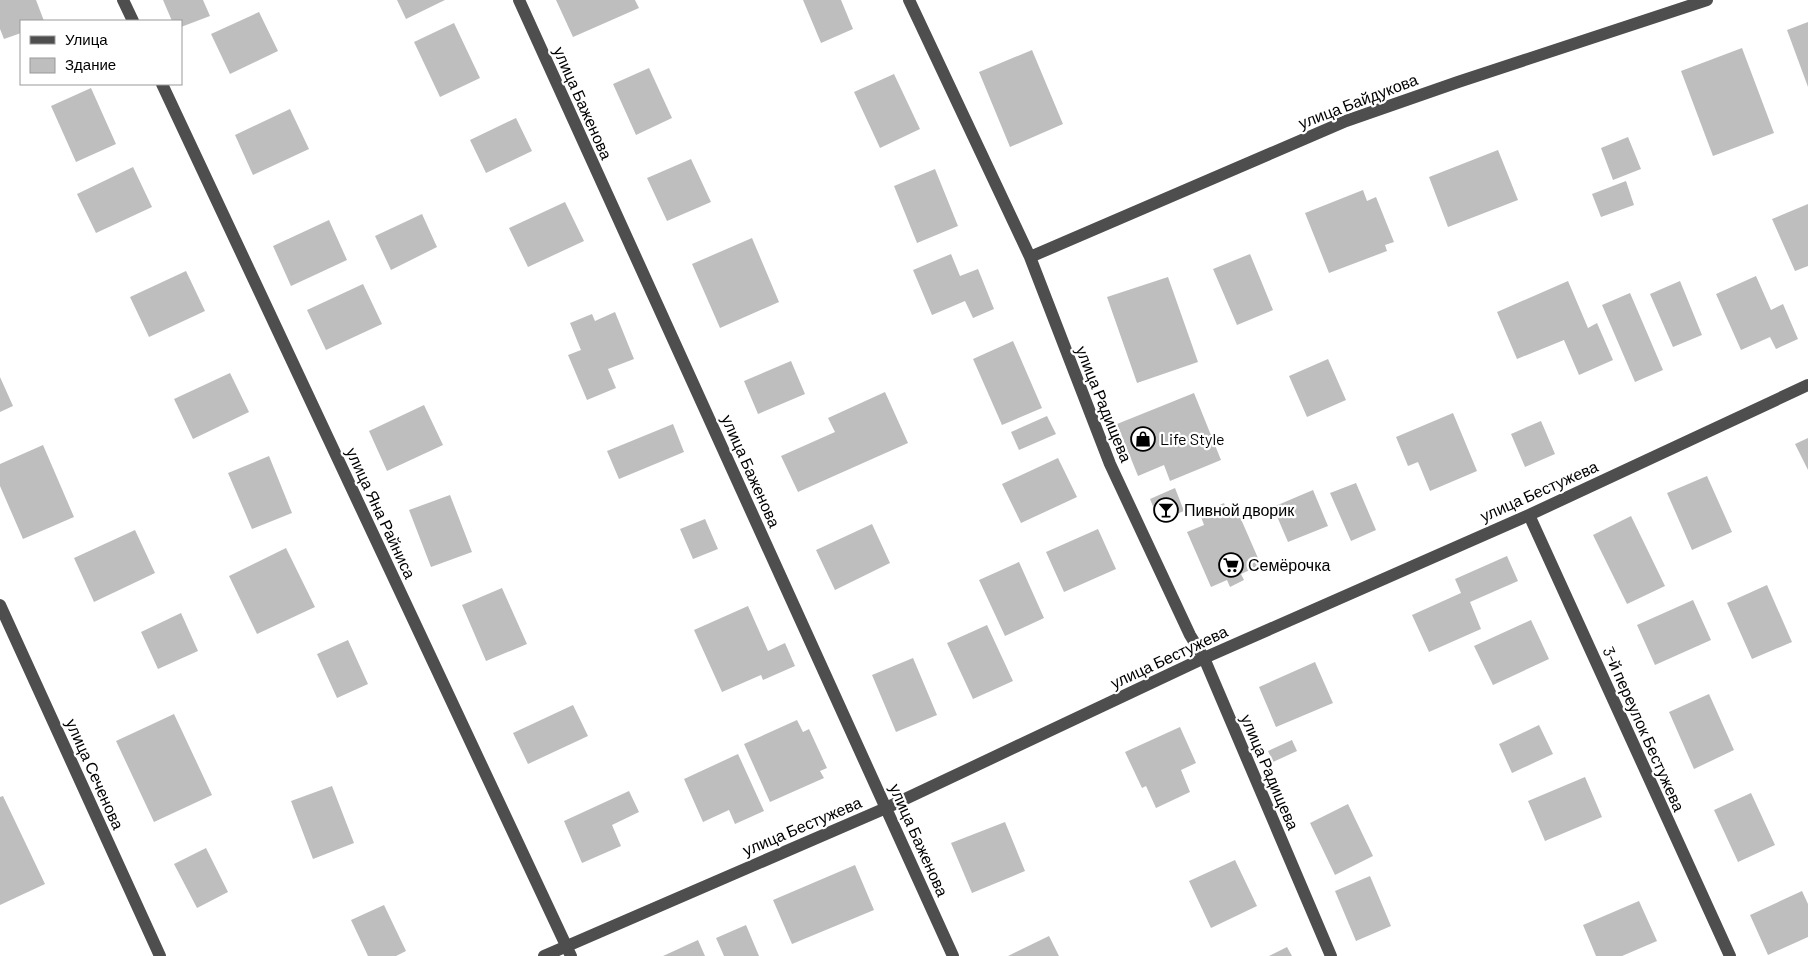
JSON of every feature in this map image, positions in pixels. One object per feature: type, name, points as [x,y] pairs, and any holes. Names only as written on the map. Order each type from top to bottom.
[{"type":"street","points":[[123,0],[133,20]]},
{"type":"street","name":"улица Баженова","points":[[519,0],[953,956]]},
{"type":"street","name":"улица Радищева","points":[[909,0],[1030,257],[1110,464],[1186,626],[1204,658],[1331,956]]},
{"type":"street","name":"улица Байдукова","points":[[1030,257],[1346,121],[1707,0]]},
{"type":"street","name":"улица Яна Райниса","points":[[162,85],[569,951]]},
{"type":"street","name":"улица Бестужева","points":[[544,956],[569,951],[886,808],[1204,658],[1529,515],[1808,385]]},
{"type":"street","name":"3-й переулок Бестужева","points":[[1529,515],[1730,956]]},
{"type":"street","name":"улица Сеченова","points":[[0,604],[160,956]]},
{"type":"building","points":[[0,0],[36,0],[44,20],[20,20],[20,33],[4,39],[0,29]]},
{"type":"building","points":[[163,0],[203,0],[210,16],[182,27],[182,20],[172,20]]},
{"type":"building","points":[[397,0],[445,0],[406,19]]},
{"type":"building","points":[[556,0],[635,0],[639,8],[573,37]]},
{"type":"building","points":[[803,0],[841,0],[853,29],[821,43]]},
{"type":"building","points":[[259,12],[278,51],[230,74],[211,34]]},
{"type":"building","points":[[1808,22],[1808,87],[1787,30]]},
{"type":"building","points":[[454,23],[480,78],[440,97],[414,42]]},
{"type":"building","points":[[1742,48],[1774,133],[1713,156],[1681,71]]},
{"type":"building","points":[[1032,50],[1063,124],[1010,147],[979,72]]},
{"type":"building","points":[[649,68],[672,118],[636,135],[613,84]]},
{"type":"building","points":[[894,74],[920,129],[880,148],[854,92]]},
{"type":"building","points":[[91,88],[116,144],[76,162],[51,106]]},
{"type":"building","points":[[290,109],[309,149],[253,175],[235,135]]},
{"type":"building","points":[[516,118],[532,151],[486,173],[470,140]]},
{"type":"building","points":[[1628,137],[1641,169],[1613,180],[1601,148]]},
{"type":"building","points":[[1498,150],[1518,200],[1448,227],[1429,177]]},
{"type":"building","points":[[691,159],[711,202],[667,221],[647,178]]},
{"type":"building","points":[[133,167],[152,207],[96,233],[77,194]]},
{"type":"building","points":[[935,169],[958,226],[917,243],[894,186]]},
{"type":"building","points":[[1626,181],[1634,205],[1601,217],[1592,194]]},
{"type":"building","points":[[1363,190],[1367,201],[1376,197],[1394,242],[1385,245],[1387,251],[1329,273],[1305,213]]},
{"type":"building","points":[[565,202],[584,241],[528,267],[509,228]]},
{"type":"building","points":[[1808,204],[1808,266],[1795,271],[1772,219]]},
{"type":"building","points":[[422,214],[437,247],[391,270],[375,236]]},
{"type":"building","points":[[329,220],[347,260],[291,286],[273,246]]},
{"type":"building","points":[[752,238],[779,302],[720,328],[692,264]]},
{"type":"building","points":[[951,254],[960,276],[978,269],[994,309],[973,318],[965,301],[932,315],[913,270]]},
{"type":"building","points":[[1250,254],[1273,310],[1237,325],[1213,269]]},
{"type":"building","points":[[186,271],[205,311],[149,337],[130,297]]},
{"type":"building","points":[[1756,276],[1771,310],[1783,304],[1798,339],[1776,349],[1770,337],[1741,350],[1716,294]]},
{"type":"building","points":[[1168,277],[1198,362],[1137,383],[1107,297]]},
{"type":"building","points":[[1568,281],[1588,328],[1597,323],[1613,360],[1579,375],[1564,340],[1517,359],[1497,312]]},
{"type":"building","points":[[1680,281],[1702,335],[1673,347],[1650,294]]},
{"type":"building","points":[[363,284],[382,324],[326,350],[307,310]]},
{"type":"building","points":[[1630,293],[1663,370],[1635,382],[1602,305]]},
{"type":"building","points":[[615,312],[634,359],[608,369],[616,388],[587,400],[568,355],[581,350],[570,323],[592,314],[595,321]]},
{"type":"building","points":[[1013,341],[1042,408],[1002,425],[973,359]]},
{"type":"building","points":[[1328,359],[1346,400],[1307,417],[1289,376]]},
{"type":"building","points":[[791,361],[805,394],[758,414],[744,381]]},
{"type":"building","points":[[230,373],[249,412],[193,439],[174,399]]},
{"type":"building","points":[[0,377],[13,406],[0,412]]},
{"type":"building","points":[[885,392],[908,443],[798,492],[781,456],[835,432],[828,418]]},
{"type":"building","points":[[1194,393],[1221,460],[1170,481],[1164,465],[1138,476],[1117,424]]},
{"type":"building","points":[[424,405],[443,445],[387,471],[369,431]]},
{"type":"building","points":[[1453,413],[1477,471],[1430,491],[1418,462],[1408,466],[1396,437]]},
{"type":"building","points":[[1047,416],[1056,434],[1019,450],[1011,432]]},
{"type":"building","points":[[1541,421],[1555,454],[1525,467],[1511,434]]},
{"type":"building","points":[[673,424],[684,452],[619,479],[607,451]]},
{"type":"building","points":[[1808,438],[1808,470],[1795,444]]},
{"type":"building","points":[[43,445],[74,517],[23,539],[0,486],[0,464]]},
{"type":"building","points":[[269,456],[292,513],[252,529],[228,473]]},
{"type":"building","points":[[1058,458],[1077,497],[1021,523],[1002,484]]},
{"type":"building","points":[[1707,476],[1732,532],[1692,550],[1667,493]]},
{"type":"building","points":[[1356,483],[1376,530],[1351,541],[1330,493]]},
{"type":"building","points":[[1175,488],[1184,511],[1159,521],[1150,499]]},
{"type":"building","points":[[1313,490],[1328,526],[1288,542],[1273,507]]},
{"type":"building","points":[[450,495],[472,552],[431,567],[409,510]]},
{"type":"building","points":[[1224,503],[1228,514],[1237,510],[1261,565],[1241,574],[1244,580],[1230,587],[1227,580],[1211,587],[1187,532],[1204,525],[1200,514]]},
{"type":"building","points":[[1631,516],[1665,586],[1627,604],[1593,535]]},
{"type":"building","points":[[705,519],[718,549],[693,559],[680,529]]},
{"type":"building","points":[[872,524],[890,563],[835,590],[816,550]]},
{"type":"building","points":[[1098,529],[1116,569],[1064,592],[1046,552]]},
{"type":"building","points":[[135,530],[155,573],[94,602],[74,558]]},
{"type":"building","points":[[286,548],[315,607],[257,634],[229,576]]},
{"type":"building","points":[[1507,556],[1518,581],[1470,602],[1481,629],[1429,652],[1412,615],[1461,593],[1455,579]]},
{"type":"building","points":[[1019,562],[1044,618],[1005,636],[979,580]]},
{"type":"building","points":[[1767,585],[1792,642],[1752,659],[1727,603]]},
{"type":"building","points":[[502,588],[527,644],[486,661],[462,605]]},
{"type":"building","points":[[1693,600],[1711,640],[1655,665],[1637,625]]},
{"type":"building","points":[[748,606],[768,651],[785,643],[795,666],[763,680],[761,675],[722,692],[694,630]]},
{"type":"building","points":[[181,613],[198,651],[158,669],[141,632]]},
{"type":"building","points":[[1531,620],[1549,659],[1493,685],[1474,646]]},
{"type":"building","points":[[987,625],[1013,681],[973,699],[947,643]]},
{"type":"building","points":[[348,640],[368,684],[337,698],[317,654]]},
{"type":"building","points":[[913,658],[937,715],[896,732],[872,675]]},
{"type":"building","points":[[1315,662],[1333,703],[1276,727],[1259,687]]},
{"type":"building","points":[[1709,694],[1734,750],[1694,769],[1669,712]]},
{"type":"building","points":[[573,705],[588,736],[528,764],[513,733]]},
{"type":"building","points":[[174,714],[212,795],[154,822],[116,741]]},
{"type":"building","points":[[797,720],[803,732],[809,729],[827,768],[820,771],[824,778],[770,802],[744,744]]},
{"type":"building","points":[[1539,725],[1553,754],[1512,773],[1499,744]]},
{"type":"building","points":[[1180,727],[1196,763],[1181,770],[1190,792],[1156,808],[1146,786],[1142,788],[1125,752]]},
{"type":"building","points":[[1292,740],[1297,751],[1273,762],[1268,751]]},
{"type":"building","points":[[738,754],[764,811],[735,824],[729,810],[703,822],[684,779]]},
{"type":"building","points":[[1585,777],[1602,817],[1545,841],[1528,801]]},
{"type":"building","points":[[332,786],[354,843],[313,859],[291,801]]},
{"type":"building","points":[[629,791],[639,812],[612,825],[621,846],[582,863],[564,821]]},
{"type":"building","points":[[1751,793],[1775,845],[1738,862],[1714,810]]},
{"type":"building","points":[[3,796],[45,884],[0,905],[0,797]]},
{"type":"building","points":[[1348,804],[1373,856],[1335,875],[1310,823]]},
{"type":"building","points":[[1005,822],[1025,871],[972,893],[951,843]]},
{"type":"building","points":[[206,848],[228,892],[197,908],[174,864]]},
{"type":"building","points":[[1235,860],[1257,906],[1211,928],[1189,881]]},
{"type":"building","points":[[855,865],[874,910],[792,944],[773,900]]},
{"type":"building","points":[[1370,876],[1391,926],[1356,941],[1335,891]]},
{"type":"building","points":[[1802,891],[1808,904],[1808,937],[1768,955],[1750,915]]},
{"type":"building","points":[[1639,901],[1657,941],[1622,956],[1596,956],[1583,925]]},
{"type":"building","points":[[384,905],[406,951],[396,956],[368,956],[351,920]]},
{"type":"building","points":[[746,925],[759,956],[724,956],[716,938]]},
{"type":"building","points":[[1049,936],[1059,956],[1008,956]]},
{"type":"building","points":[[698,940],[705,956],[663,956]]},
{"type":"building","points":[[1287,947],[1292,956],[1269,956]]},
{"type":"place","name":"Life Style","points":[[1143,439]]},
{"type":"place","name":"Пивной дворик","points":[[1166,510]]},
{"type":"place","name":"Семёрочка","points":[[1231,565]]}]
